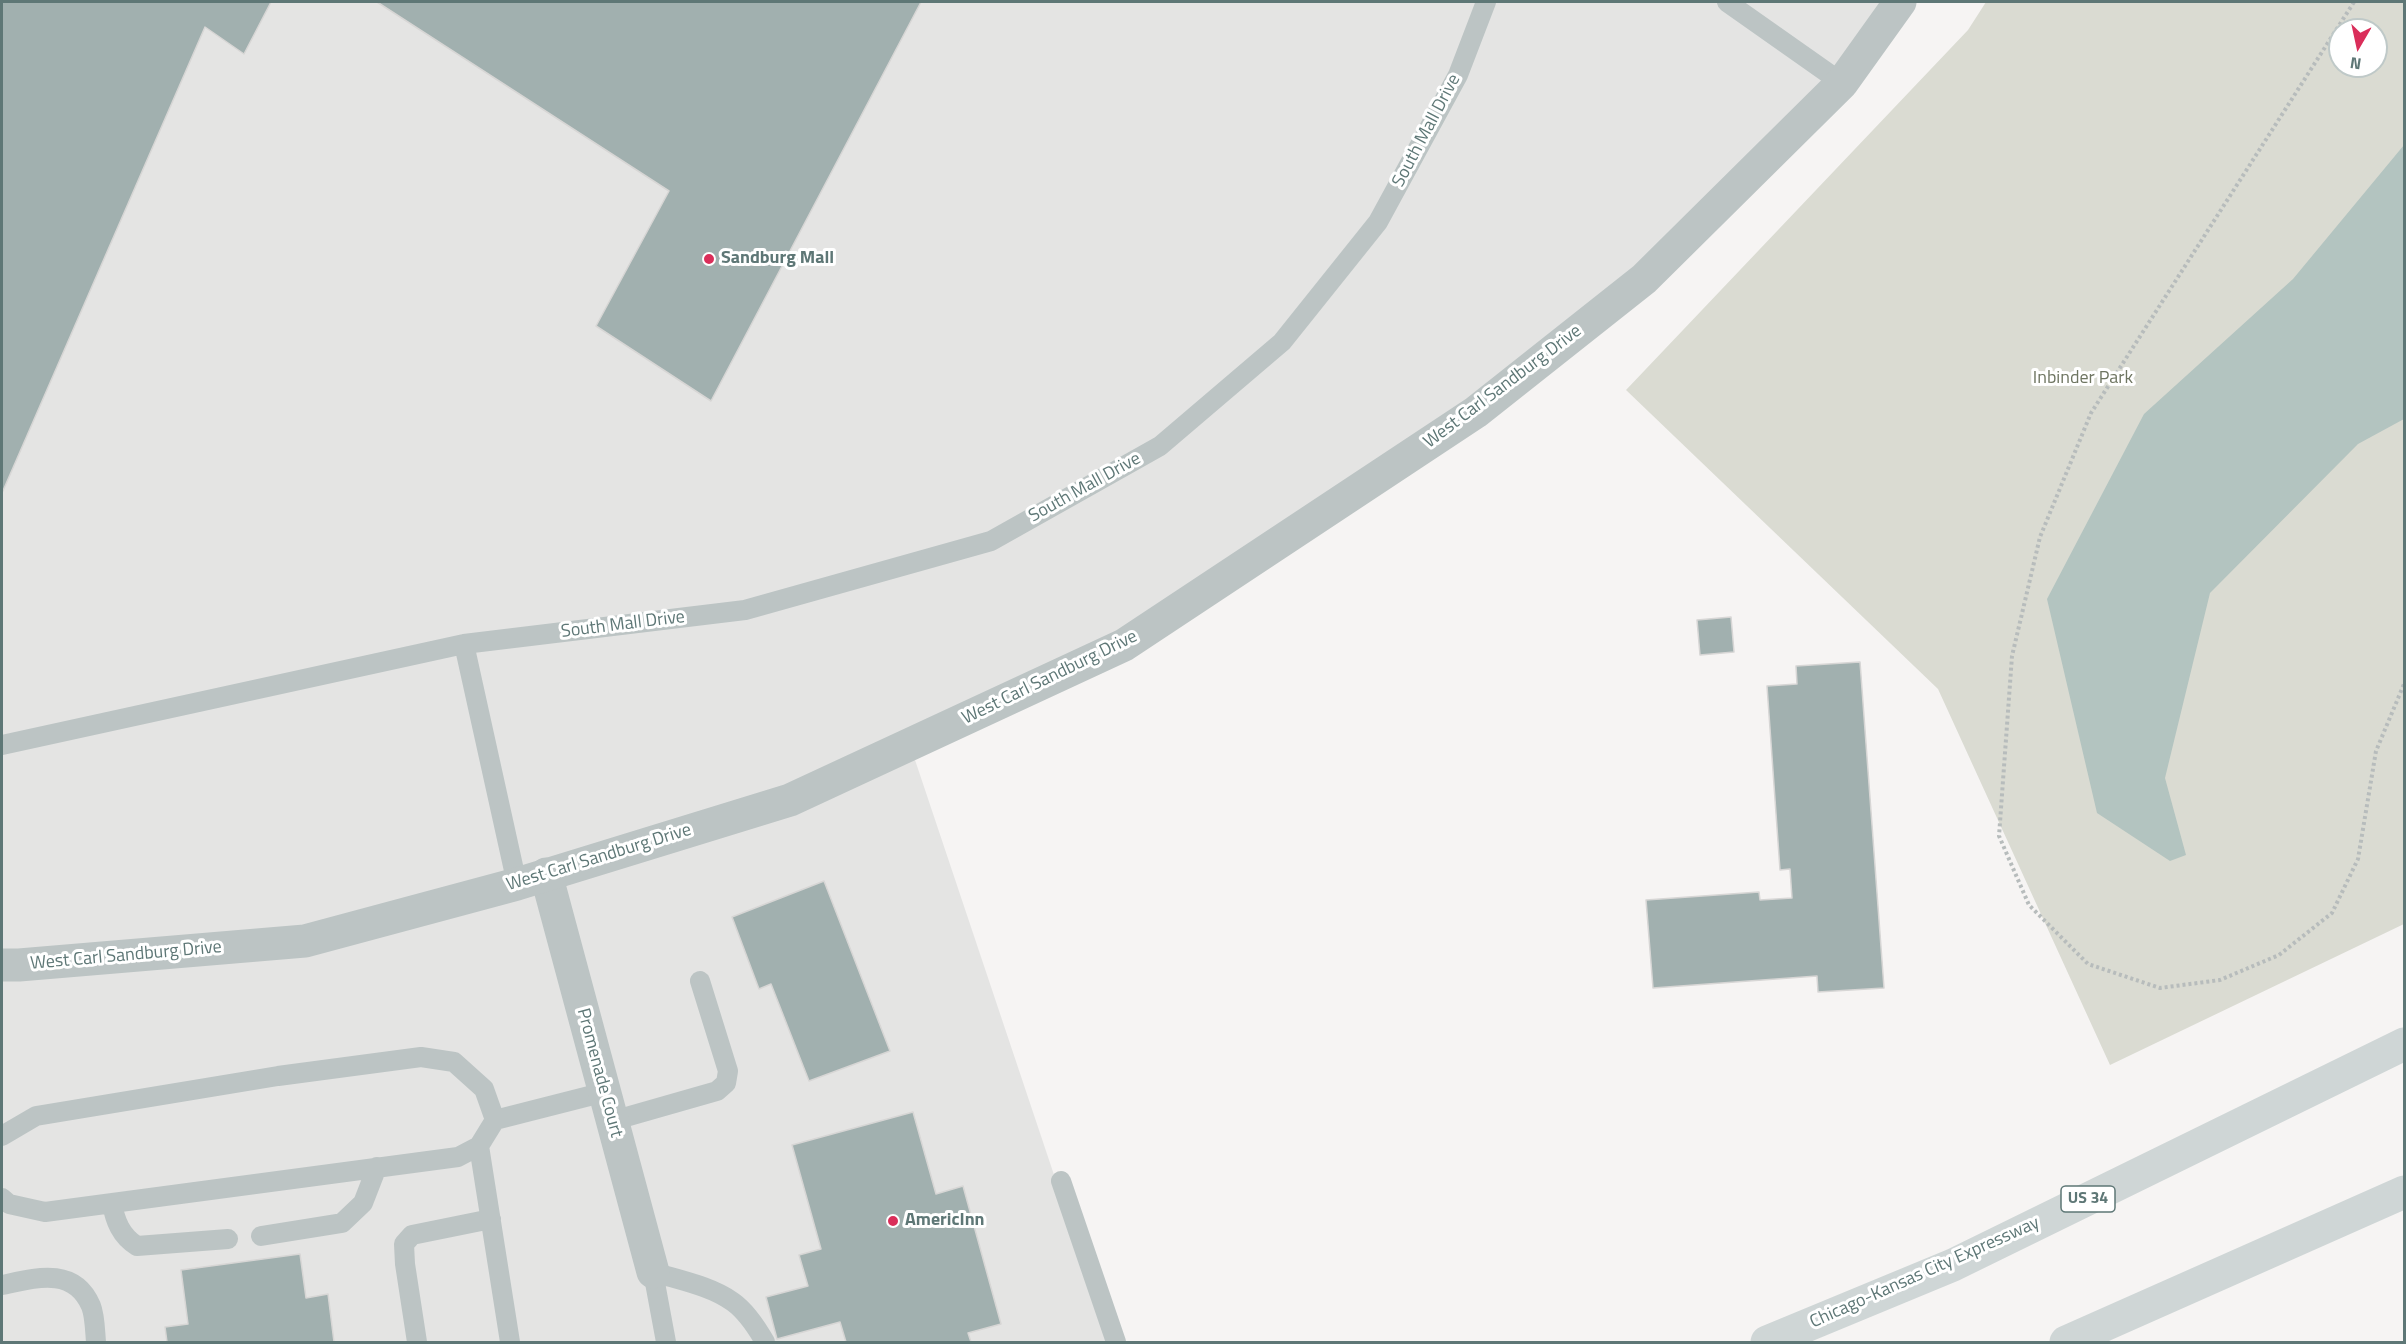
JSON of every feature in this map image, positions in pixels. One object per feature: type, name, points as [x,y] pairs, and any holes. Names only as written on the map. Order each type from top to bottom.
[{"type":"highway","name":"Chicago-Kansas City Expressway","points":[[1767,1342],[1953,1265],[2404,1044]]},
{"type":"highway","points":[[2066,1342],[2404,1192]]},
{"type":"street","name":"West Carl Sandburg Drive","points":[[2,965],[305,941],[531,879],[790,800],[1124,645],[1476,412],[1644,279],[1842,83],[1900,2]]},
{"type":"street","name":"Promenade Court","points":[[531,879],[608,1106],[653,1272]]},
{"type":"lane","name":"South Mall Drive","points":[[2,746],[464,644],[744,610],[991,541],[1160,446],[1282,342],[1378,222],[1458,75],[1486,2]]},
{"type":"lane","points":[[1727,2],[1842,83]]},
{"type":"lane","points":[[464,644],[531,879]]},
{"type":"lane","points":[[495,1120],[717,1091],[726,1083],[728,1071],[700,981]]},
{"type":"lane","points":[[2,1136],[36,1116],[278,1076],[421,1057],[454,1062],[484,1089],[495,1120]]},
{"type":"lane","points":[[2,1198],[9,1204],[45,1212],[458,1156],[479,1146],[495,1120]]},
{"type":"lane","points":[[479,1146],[510,1342]]},
{"type":"lane","points":[[261,1236],[342,1223],[363,1203],[377,1167]]},
{"type":"lane","points":[[1061,1181],[1116,1342]]},
{"type":"lane","points":[[112,1203],[114,1218],[127,1239],[137,1246],[228,1239]]},
{"type":"lane","points":[[417,1342],[404,1244],[412,1235],[491,1219]]},
{"type":"lane","points":[[666,1342],[653,1272],[712,1291],[734,1302],[756,1327],[765,1342]]},
{"type":"lane","points":[[2,1285],[55,1276],[80,1288],[92,1307],[96,1342]]},
{"type":"path","points":[[2354,2],[2091,412],[2040,537],[2012,657],[1999,836],[2029,905],[2088,964],[2160,988],[2220,980],[2279,955],[2331,913],[2358,859],[2376,751],[2404,684]]},
{"type":"shaded area","points":[[2,2],[1900,2],[1644,279],[1124,645],[910,745],[1110,1342],[2,1342]]},
{"type":"shaded area","points":[[2404,145],[2404,419],[2358,444],[2210,593],[2165,778],[2186,855],[2170,861],[2097,813],[2047,599],[2144,414],[2293,279]]},
{"type":"green space","name":"Inbinder Park","points":[[1986,2],[2404,2],[2404,924],[2110,1065],[1938,689],[1626,390],[1968,30]]},
{"type":"building","points":[[2,2],[271,2],[244,54],[205,27],[2,493]]},
{"type":"building","name":"Sandburg Mall","points":[[377,2],[921,2],[711,401],[596,326],[669,191]]},
{"type":"building","points":[[1731,617],[1734,652],[1700,655],[1697,620]]},
{"type":"building","points":[[1860,662],[1884,988],[1818,992],[1817,976],[1653,988],[1646,900],[1759,892],[1760,900],[1792,898],[1790,869],[1780,870],[1767,686],[1797,684],[1796,666]]},
{"type":"building","points":[[824,881],[890,1051],[809,1081],[771,984],[759,989],[732,917]]},
{"type":"building","name":"AmericInn","points":[[913,1112],[936,1194],[963,1186],[1001,1324],[968,1333],[971,1342],[846,1342],[840,1322],[777,1339],[766,1297],[808,1286],[799,1255],[821,1249],[792,1145]]},
{"type":"building","points":[[300,1254],[306,1298],[328,1294],[334,1342],[167,1342],[165,1327],[188,1324],[181,1270]]},
{"type":"place","name":"Sandburg Mall","points":[[709,259]]},
{"type":"place","name":"AmericInn","points":[[893,1221]]}]
